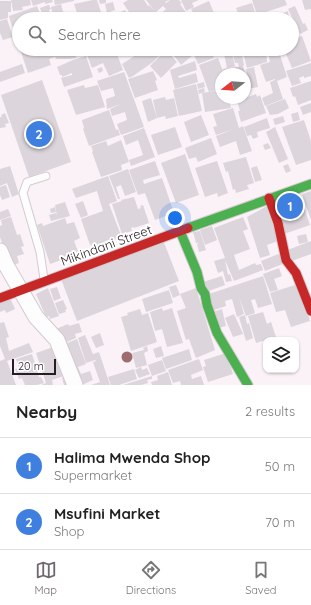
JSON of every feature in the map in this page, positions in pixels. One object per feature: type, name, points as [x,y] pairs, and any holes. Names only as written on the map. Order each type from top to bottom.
[{"type":"street","name":"Mikindani Street","points":[[0,298],[269,198],[311,184]]},
{"type":"street","points":[[269,198],[278,223],[286,260],[296,274],[311,311]]},
{"type":"street","points":[[180,231],[197,272],[201,288],[205,294],[217,333],[248,385]]},
{"type":"street","points":[[0,251],[6,265],[36,317],[57,340],[75,385]]},
{"type":"lane","points":[[45,281],[40,252],[22,193],[27,182],[46,176]]},
{"type":"building","points":[[11,0],[30,0],[31,5],[22,7],[23,10],[13,11]]},
{"type":"building","points":[[31,0],[52,0],[53,2],[45,4],[45,2],[33,6]]},
{"type":"building","points":[[54,0],[74,0],[74,1],[55,5]]},
{"type":"building","points":[[97,0],[101,12],[77,12],[74,4]]},
{"type":"building","points":[[99,0],[106,0],[106,3],[100,4]]},
{"type":"building","points":[[128,0],[144,0],[148,6],[149,5],[154,10],[146,0],[169,0],[165,2],[166,3],[170,0],[179,0],[186,12],[163,12],[166,9],[163,6],[156,12],[129,12],[123,3]]},
{"type":"building","points":[[181,0],[199,0],[192,3],[194,7],[186,11]]},
{"type":"building","points":[[252,0],[285,0],[287,5],[266,12],[256,12]]},
{"type":"building","points":[[302,0],[311,0],[311,9],[305,10]]},
{"type":"building","points":[[0,1],[11,1],[11,12],[8,12],[8,18],[0,20]]},
{"type":"building","points":[[209,1],[214,12],[192,12],[191,9]]},
{"type":"building","points":[[113,2],[115,10],[107,12],[105,4]]},
{"type":"building","points":[[252,3],[255,12],[237,12],[236,8]]},
{"type":"building","points":[[61,4],[63,12],[52,12],[51,7]]},
{"type":"building","points":[[49,5],[51,9],[49,10],[50,12],[41,12],[40,8]]},
{"type":"building","points":[[37,6],[39,12],[20,12]]},
{"type":"building","points":[[295,6],[298,12],[289,12],[288,9]]},
{"type":"building","points":[[12,15],[12,27],[9,16]]},
{"type":"building","points":[[299,15],[303,24],[305,23],[308,30],[300,34]]},
{"type":"building","points":[[7,19],[12,37],[3,40],[0,33],[0,21]]},
{"type":"building","points":[[302,36],[311,61],[292,68],[287,56],[299,56],[299,37]]},
{"type":"building","points":[[22,56],[55,56],[49,59],[51,65],[28,73]]},
{"type":"building","points":[[55,56],[76,56],[76,58],[69,59],[56,59]]},
{"type":"building","points":[[86,56],[93,77],[64,87],[61,78],[72,75],[72,73],[62,77],[57,67]]},
{"type":"building","points":[[87,56],[118,56],[123,70],[109,76],[103,63],[92,68]]},
{"type":"building","points":[[134,56],[158,56],[153,62],[129,78],[122,64]]},
{"type":"building","points":[[160,56],[172,56],[177,62],[161,78],[150,66]]},
{"type":"building","points":[[174,56],[192,56],[181,65]]},
{"type":"building","points":[[195,56],[213,56],[214,58],[198,64]]},
{"type":"building","points":[[224,56],[233,56],[235,66],[227,68]]},
{"type":"building","points":[[233,56],[242,56],[244,68],[231,68],[239,67],[238,63],[235,63]]},
{"type":"building","points":[[244,56],[267,56],[267,62],[247,68]]},
{"type":"building","points":[[269,56],[280,56],[287,77],[277,81],[283,99],[265,106],[262,98],[273,93],[270,82],[275,79],[266,82],[260,65],[270,62]]},
{"type":"building","points":[[218,58],[222,68],[215,68],[215,90],[209,92],[199,65]]},
{"type":"building","points":[[195,61],[197,70],[178,76],[179,78],[196,73],[198,82],[175,89],[170,70]]},
{"type":"building","points":[[311,63],[311,76],[299,78],[301,83],[292,86],[286,71]]},
{"type":"building","points":[[22,64],[25,73],[0,82],[0,72]]},
{"type":"building","points":[[102,67],[103,71],[99,73],[97,69]]},
{"type":"building","points":[[254,67],[258,87],[251,88],[250,68]]},
{"type":"building","points":[[153,71],[157,80],[155,81],[158,90],[135,98],[128,79]]},
{"type":"building","points":[[124,72],[144,127],[121,135],[117,124],[127,120],[125,112],[112,116],[110,109],[121,104],[107,109],[106,99],[115,96],[113,88],[101,91],[97,81]]},
{"type":"building","points":[[42,80],[71,162],[29,177],[1,95]]},
{"type":"building","points":[[311,81],[311,100],[298,105],[290,88]]},
{"type":"building","points":[[204,82],[205,87],[198,89],[197,84]]},
{"type":"building","points":[[196,84],[202,111],[179,116],[173,90]]},
{"type":"building","points":[[84,85],[85,88],[98,85],[105,107],[76,115],[67,90]]},
{"type":"building","points":[[204,88],[205,92],[199,94],[198,90]]},
{"type":"building","points":[[215,91],[215,104],[230,104],[231,108],[205,112],[202,93]]},
{"type":"building","points":[[256,94],[257,97],[260,95],[266,113],[241,122],[238,104],[251,104],[251,96]]},
{"type":"building","points":[[165,97],[166,100],[174,98],[178,116],[166,119],[165,116],[157,118],[153,100]]},
{"type":"building","points":[[151,98],[157,118],[148,122],[142,101]]},
{"type":"building","points":[[285,99],[289,108],[278,114],[270,115],[266,106]]},
{"type":"building","points":[[311,103],[311,112],[303,115],[300,107]]},
{"type":"building","points":[[233,108],[239,128],[243,126],[252,151],[240,155],[236,141],[220,147],[216,136],[234,129],[216,135],[213,127],[217,126],[213,114]]},
{"type":"building","points":[[109,110],[116,130],[118,129],[120,135],[89,146],[83,129],[82,120]]},
{"type":"building","points":[[298,112],[300,120],[293,122],[291,114]]},
{"type":"building","points":[[5,113],[9,123],[5,124],[6,127],[0,128],[0,117],[2,117],[1,115]]},
{"type":"building","points":[[201,115],[209,135],[191,142],[184,122]]},
{"type":"building","points":[[283,116],[285,122],[275,125],[273,119]]},
{"type":"building","points":[[267,118],[270,128],[257,132],[258,137],[253,139],[251,135],[247,136],[244,127]]},
{"type":"building","points":[[304,120],[311,141],[311,160],[296,165],[282,127]]},
{"type":"building","points":[[175,127],[182,147],[158,155],[151,135]]},
{"type":"building","points":[[275,127],[288,159],[279,163],[266,132]]},
{"type":"building","points":[[144,128],[155,157],[131,166],[129,160],[143,155],[138,140],[126,145],[123,136]]},
{"type":"building","points":[[211,138],[217,154],[198,162],[196,157],[189,159],[185,148]]},
{"type":"building","points":[[121,140],[129,162],[121,165],[122,170],[101,177],[91,146],[106,141],[108,146]]},
{"type":"building","points":[[268,143],[271,148],[265,150],[263,145]]},
{"type":"building","points":[[185,154],[199,195],[176,203],[161,163]]},
{"type":"building","points":[[246,157],[254,183],[247,185],[249,189],[236,193],[235,189],[233,190],[228,171],[226,172],[223,163]]},
{"type":"building","points":[[155,161],[160,175],[143,180],[144,184],[162,178],[174,213],[155,220],[145,193],[138,195],[129,170]]},
{"type":"building","points":[[217,161],[228,193],[218,197],[217,193],[205,197],[195,168]]},
{"type":"building","points":[[288,164],[291,171],[286,173],[283,166]]},
{"type":"building","points":[[10,166],[19,194],[12,197],[7,183],[0,186],[0,169]]},
{"type":"building","points":[[257,166],[262,180],[255,182],[251,168]]},
{"type":"building","points":[[128,169],[136,192],[125,196],[121,185],[116,187],[120,199],[118,199],[109,176]]},
{"type":"building","points":[[108,176],[117,201],[109,204],[122,238],[106,241],[107,243],[92,248],[81,219],[103,211],[97,191],[76,198],[72,189]]},
{"type":"building","points":[[6,185],[10,197],[2,200],[0,195],[0,187]]},
{"type":"building","points":[[311,191],[311,220],[302,194]]},
{"type":"building","points":[[299,194],[310,225],[284,234],[272,204]]},
{"type":"building","points":[[134,197],[138,209],[143,205],[149,223],[131,228],[132,231],[122,234],[112,204]]},
{"type":"building","points":[[83,201],[88,215],[81,218],[75,204]]},
{"type":"building","points":[[65,202],[70,216],[51,221],[49,215],[56,213],[57,216],[55,205]]},
{"type":"building","points":[[267,206],[278,241],[267,245],[270,255],[260,258],[247,217]]},
{"type":"building","points":[[55,207],[56,212],[51,213],[50,209]]},
{"type":"building","points":[[8,209],[11,216],[0,220],[0,212]]},
{"type":"building","points":[[11,217],[17,235],[20,234],[24,246],[21,247],[24,254],[17,256],[19,263],[13,265],[5,252],[0,237],[0,226],[2,225],[1,220]]},
{"type":"building","points":[[243,217],[248,229],[243,231],[250,249],[234,255],[239,270],[255,263],[256,265],[261,264],[263,270],[234,281],[225,260],[228,275],[230,274],[232,281],[226,282],[223,271],[218,273],[214,261],[225,258],[214,228]]},
{"type":"building","points":[[65,218],[67,224],[74,222],[80,238],[74,241],[79,254],[50,264],[37,225],[42,223],[43,226]]},
{"type":"building","points":[[212,226],[217,240],[205,245],[200,230]]},
{"type":"building","points":[[200,231],[206,250],[199,252],[197,244],[199,243],[196,243],[193,232]]},
{"type":"building","points":[[306,234],[308,242],[299,244],[297,236]]},
{"type":"building","points":[[163,240],[179,281],[77,321],[61,279]]},
{"type":"building","points":[[311,241],[311,254],[289,262],[285,251]]},
{"type":"building","points":[[281,253],[285,263],[265,271],[261,261]]},
{"type":"building","points":[[279,268],[282,276],[274,279],[278,290],[270,292],[263,274]]},
{"type":"building","points":[[222,276],[225,285],[206,292],[203,282]]},
{"type":"building","points":[[263,276],[272,304],[258,308],[255,299],[251,300],[255,313],[246,316],[239,297],[244,314],[237,317],[232,299],[225,301],[226,306],[211,311],[209,294]]},
{"type":"building","points":[[298,284],[310,321],[291,327],[285,310],[276,312],[270,293]]},
{"type":"building","points":[[176,285],[180,295],[173,298],[169,287]]},
{"type":"building","points":[[57,287],[61,298],[54,301],[50,289]]},
{"type":"building","points":[[48,288],[59,316],[50,319],[49,316],[46,317],[36,294]]},
{"type":"building","points":[[196,288],[215,350],[196,358],[189,339],[186,340],[177,311],[186,308],[180,294]]},
{"type":"building","points":[[169,290],[173,303],[146,312],[142,299]]},
{"type":"building","points":[[10,298],[15,309],[6,313],[5,310],[0,312],[0,302]]},
{"type":"building","points":[[63,300],[67,309],[65,310],[66,312],[59,314],[55,303]]},
{"type":"building","points":[[162,308],[163,311],[172,308],[183,343],[167,347],[162,329],[155,331],[150,312]]},
{"type":"building","points":[[140,309],[142,315],[148,313],[157,342],[131,351],[121,317],[128,315],[127,313]]},
{"type":"building","points":[[222,309],[226,326],[218,328],[213,312]]},
{"type":"building","points":[[263,312],[267,324],[271,322],[276,337],[263,337],[263,341],[256,343],[248,316]]},
{"type":"building","points":[[234,314],[243,334],[233,337],[225,318]]},
{"type":"building","points":[[245,315],[253,338],[246,341],[239,317]]},
{"type":"building","points":[[4,322],[9,337],[6,338],[9,351],[29,343],[33,352],[7,361],[16,385],[0,385],[0,361],[5,359],[0,346],[0,323]]},
{"type":"building","points":[[79,323],[82,332],[75,334],[76,338],[62,344],[56,329],[68,324],[69,326]]},
{"type":"building","points":[[100,333],[104,345],[96,348],[91,337]]},
{"type":"building","points":[[85,335],[93,354],[99,352],[110,385],[91,385],[100,382],[93,362],[96,361],[86,363],[78,338]]},
{"type":"building","points":[[77,339],[86,364],[78,367],[81,374],[90,371],[93,380],[82,385],[76,385],[62,345]]},
{"type":"building","points":[[56,346],[67,375],[52,380],[53,385],[41,385],[46,383],[36,353]]},
{"type":"building","points":[[147,346],[148,351],[144,353],[147,365],[136,368],[132,353],[144,350],[143,348]]},
{"type":"building","points":[[161,346],[164,356],[156,358],[153,349]]},
{"type":"building","points":[[189,349],[192,360],[166,369],[162,358]]},
{"type":"building","points":[[226,353],[233,374],[208,382],[203,367],[206,366],[204,360]]},
{"type":"building","points":[[32,354],[39,377],[41,377],[44,383],[37,385],[25,385],[22,378],[19,379],[15,369],[19,368],[16,359]]},
{"type":"building","points":[[199,359],[203,370],[191,375],[192,379],[201,376],[204,385],[181,385],[180,381],[173,383],[168,370]]},
{"type":"building","points":[[162,360],[166,371],[152,376],[148,365]]},
{"type":"building","points":[[141,367],[142,370],[147,368],[150,374],[139,378],[135,370]]},
{"type":"building","points":[[134,369],[137,379],[119,385],[111,385],[108,377]]},
{"type":"building","points":[[168,372],[172,385],[152,385],[151,382],[158,380],[157,376]]},
{"type":"building","points":[[70,375],[74,385],[64,385],[62,378]]},
{"type":"building","points":[[152,376],[152,379],[147,380],[148,383],[141,385],[123,385]]},
{"type":"traffic: fast","points":[[188,228],[311,184]]},
{"type":"traffic: fast","points":[[180,231],[197,272],[201,288],[205,294],[207,305],[217,333],[248,385]]},
{"type":"traffic: jam","points":[[269,198],[278,223],[286,260],[296,273],[311,311]]},
{"type":"traffic: jam","points":[[0,298],[188,228]]},
{"type":"place","name":"Msufini Market","points":[[39,134]]},
{"type":"place","name":"Halima Mwenda Shop","points":[[290,206]]}]
